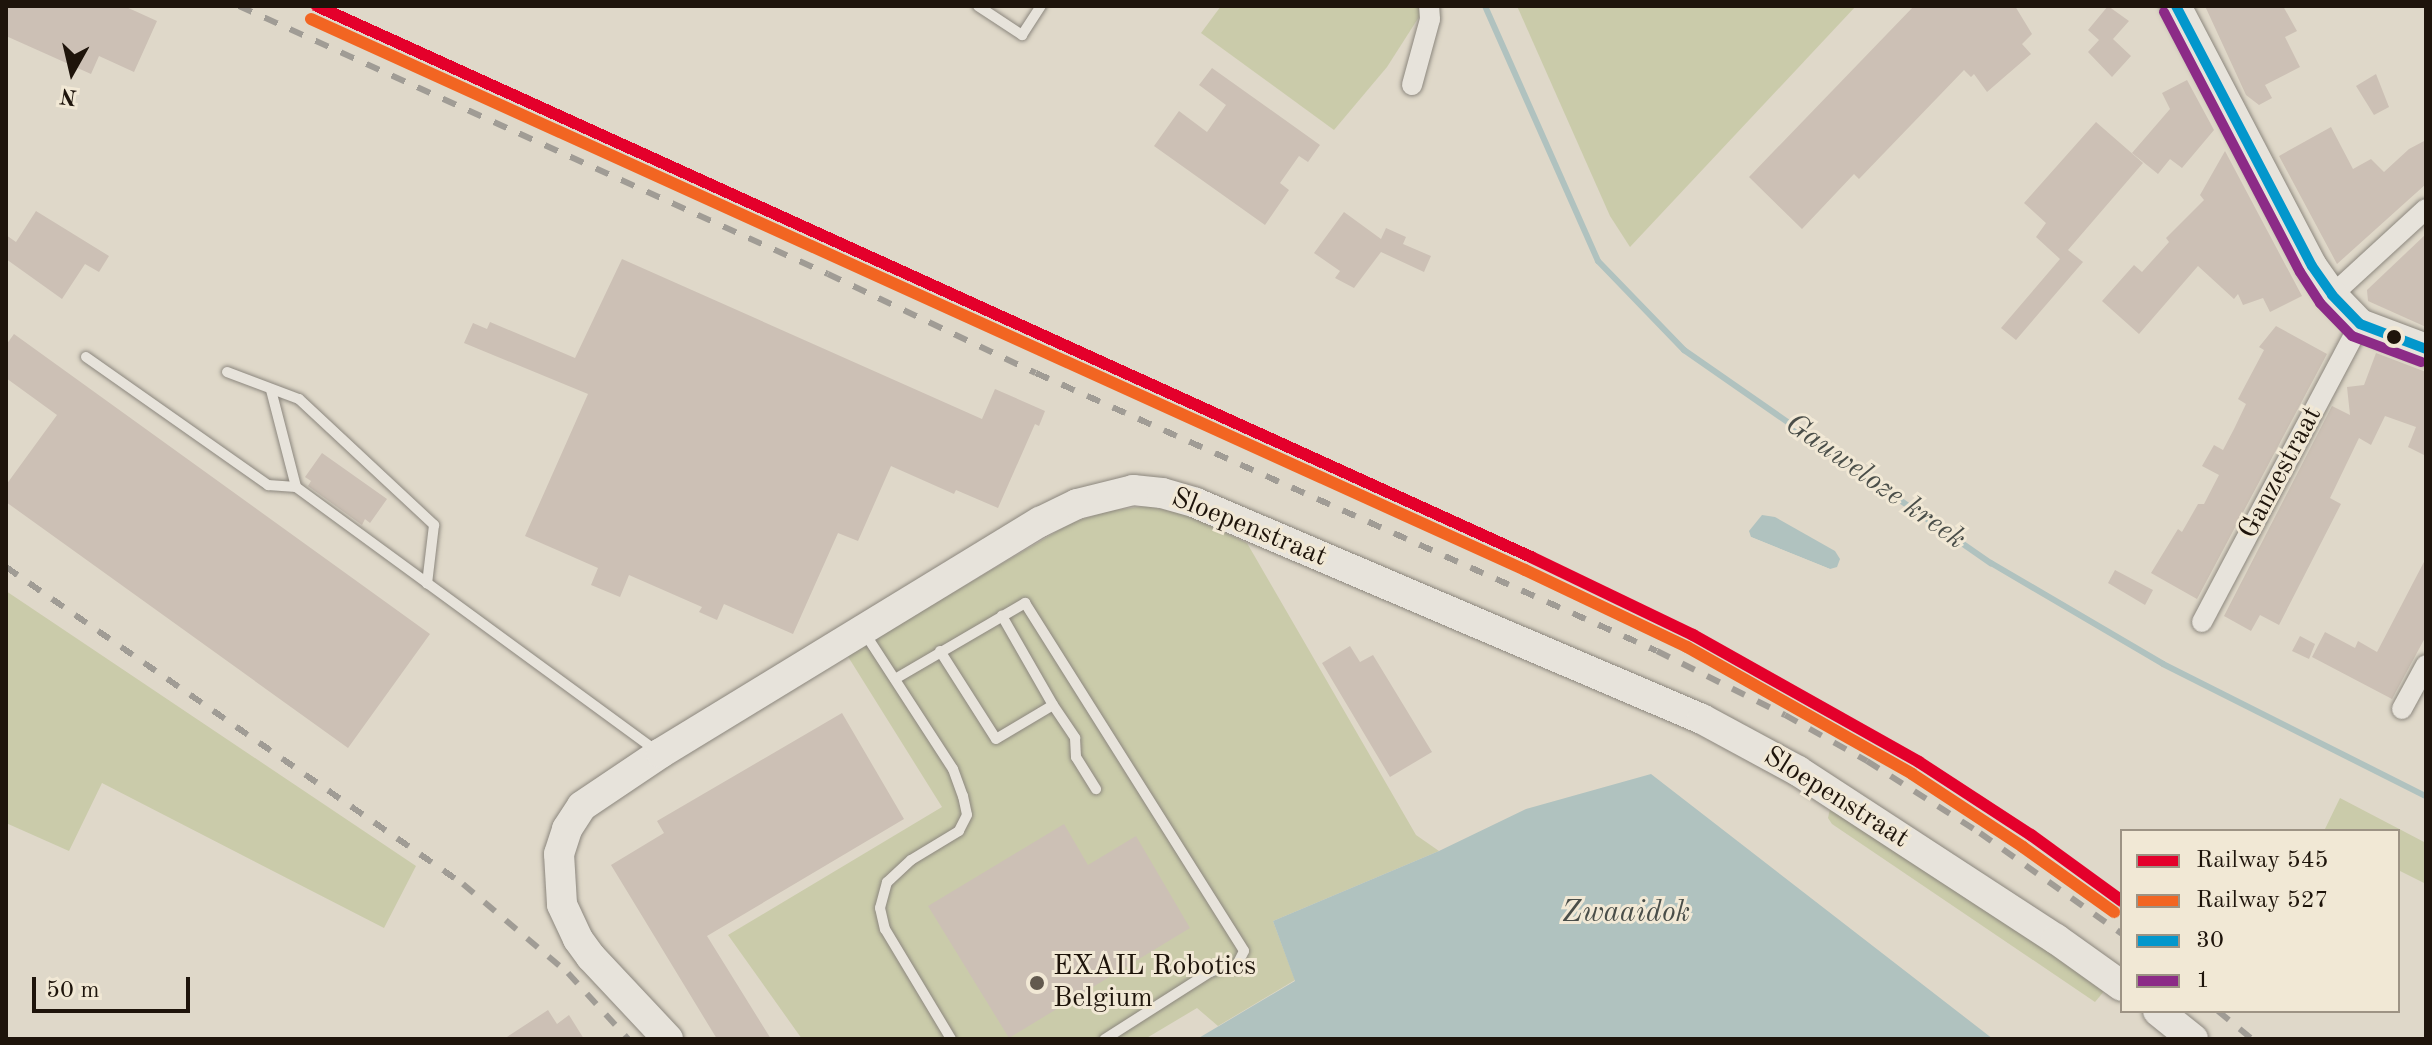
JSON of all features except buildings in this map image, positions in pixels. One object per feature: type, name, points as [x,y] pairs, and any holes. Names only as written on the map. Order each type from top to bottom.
[{"type":"street","points":[[1412,85],[1430,19],[1429,6]]},
{"type":"street","points":[[2176,6],[2312,266],[2332,295],[2360,324],[2426,349]]},
{"type":"street","points":[[2332,295],[2426,209]]},
{"type":"street","name":"Ganzestraat","points":[[2202,622],[2360,324]]},
{"type":"street","name":"Sloepenstraat","points":[[668,1039],[578,939],[562,904],[559,854],[567,829],[582,806],[661,753],[1077,504],[1133,490],[1162,493],[1196,503],[1702,719],[1798,771],[2120,985]]},
{"type":"street","points":[[2402,709],[2426,665]]},
{"type":"street","points":[[2160,1013],[2193,1039]]},
{"type":"lane","points":[[978,6],[1022,35],[1041,6]]},
{"type":"lane","points":[[86,357],[268,485],[296,487],[661,753]]},
{"type":"lane","points":[[227,372],[299,399],[434,525],[427,584]]},
{"type":"lane","points":[[271,390],[296,487]]},
{"type":"lane","points":[[895,679],[1025,603],[1244,951],[1236,967],[1226,966],[1210,972],[1105,1039]]},
{"type":"lane","points":[[1002,616],[1075,738],[1076,757],[1096,789]]},
{"type":"lane","points":[[863,630],[953,769],[967,815],[959,831],[911,860],[887,882],[880,908],[885,929],[951,1039]]},
{"type":"lane","points":[[940,651],[996,739],[1053,705]]},
{"type":"green space","points":[[1221,6],[1426,6],[1387,67],[1334,130],[1201,33]]},
{"type":"green space","points":[[1517,6],[1856,6],[1630,247],[1610,216]]},
{"type":"green space","points":[[1146,506],[1185,514],[1247,543],[1416,835],[1439,851],[1273,921],[1295,980],[1218,1026],[1197,1008],[1145,1039],[802,1039],[728,935],[942,807],[847,655],[1071,523],[1108,511]]},
{"type":"green space","points":[[6,591],[416,866],[384,928],[102,783],[69,851],[6,823]]},
{"type":"green space","points":[[2340,798],[2399,829],[2325,829]]},
{"type":"green space","points":[[1830,809],[2048,949],[2105,990],[2095,1002],[1832,824],[1828,818]]},
{"type":"green space","points":[[2400,829],[2426,843],[2426,884],[2400,871]]},
{"type":"water","points":[[1762,515],[1775,517],[1835,551],[1840,559],[1837,567],[1830,569],[1751,537],[1749,531]]},
{"type":"water","name":"Zwaaidok","points":[[1651,774],[1993,1039],[1197,1039],[1295,981],[1273,921],[1439,851],[1526,809]]},
{"type":"pier","points":[[1751,537],[1830,569],[1828,573],[1749,541]]},
{"type":"waterway","name":"Gauweloze kreek","points":[[1485,6],[1598,261],[1684,350],[1991,563],[2163,664],[2426,796]]},
{"type":"railway","points":[[239,6],[828,274],[1036,373],[1657,651],[1785,715],[1867,761],[1980,833],[2120,933]]},
{"type":"railway","points":[[6,567],[463,884],[568,973],[628,1039]]},
{"type":"railway","points":[[2220,1013],[2252,1039]]},
{"type":"rail line","name":"545","points":[[317,6],[1531,557],[1693,635],[1919,762],[2031,835],[2120,900]]},
{"type":"rail line","name":"527","points":[[311,19],[1525,570],[1687,647],[1912,774],[2114,912]]},
{"type":"transit line","name":"30","points":[[2176,6],[2312,266],[2332,295],[2360,324],[2426,349]]},
{"type":"transit line","name":"1","points":[[2164,12],[2300,272],[2320,303],[2352,336],[2421,362]]},
{"type":"place","name":"EXAIL Robotics Belgium","points":[[1037,983]]}]
